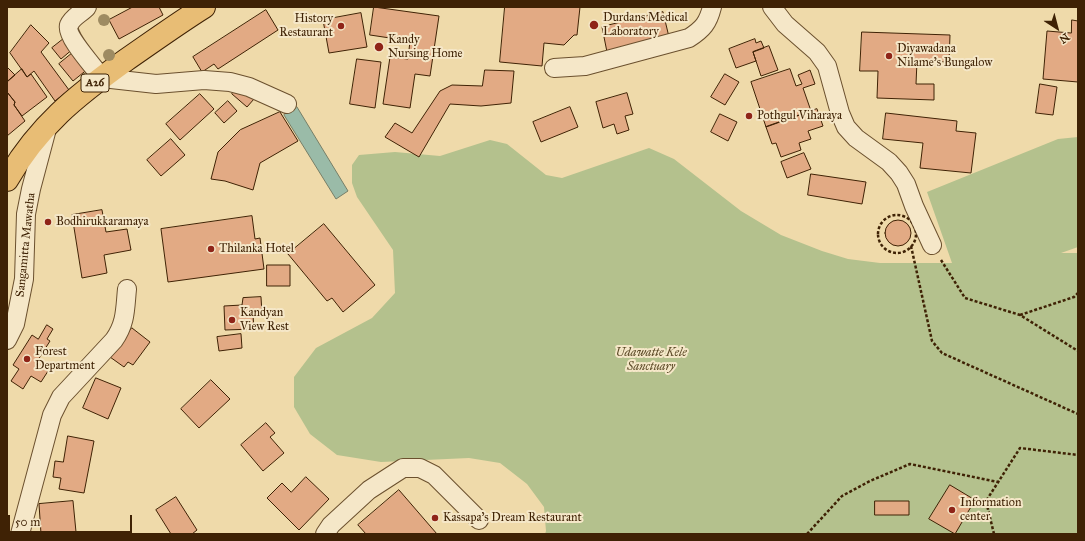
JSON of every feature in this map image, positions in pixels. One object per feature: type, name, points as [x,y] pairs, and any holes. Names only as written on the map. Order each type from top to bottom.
[{"type":"highway","name":"A26","points":[[7,180],[28,147],[37,136],[78,96],[204,7]]},
{"type":"street","points":[[87,7],[73,19],[69,25],[69,30],[73,39],[102,78],[156,84],[204,80],[230,82],[249,87],[288,104]]},
{"type":"street","points":[[554,68],[585,66],[689,38],[702,30],[712,7]]},
{"type":"street","points":[[772,7],[785,24],[817,52],[827,66],[840,113],[846,127],[856,138],[889,162],[899,173],[906,184],[914,206],[932,245]]},
{"type":"street","name":"Sangamitta Mawatha","points":[[7,340],[14,324],[23,285],[26,214],[48,125]]},
{"type":"street","points":[[20,534],[52,415],[61,397],[114,340],[120,331],[124,320],[127,289]]},
{"type":"street","points":[[325,534],[331,525],[369,490],[403,468],[420,468],[434,475],[479,520]]},
{"type":"path","points":[[911,246],[901,252],[888,250],[884,247],[880,242],[879,229],[886,219],[898,215],[904,216],[913,224],[916,235],[911,246],[932,341],[942,353],[1078,414]]},
{"type":"path","points":[[932,245],[965,298],[1020,315],[1078,351]]},
{"type":"path","points":[[1020,315],[1074,297],[1078,293]]},
{"type":"path","points":[[994,534],[986,500],[1020,448],[1078,455]]},
{"type":"path","points":[[807,534],[842,496],[870,481],[910,464],[998,482]]},
{"type":"green space","name":"Udawatte Kele Sanctuary","points":[[1078,137],[1078,247],[1061,253],[1078,253],[1078,534],[545,534],[544,507],[527,484],[500,463],[469,458],[381,462],[337,455],[310,434],[294,407],[294,377],[316,348],[372,318],[395,293],[393,250],[357,197],[352,183],[352,165],[359,155],[395,152],[440,156],[490,140],[507,144],[546,175],[562,178],[649,148],[674,159],[741,211],[781,235],[822,251],[848,259],[880,263],[952,263],[927,192],[1058,139]]},
{"type":"shaded area","points":[[297,107],[348,191],[336,199],[284,115]]},
{"type":"building","points":[[133,7],[159,7],[163,15],[119,39],[109,20]]},
{"type":"building","points":[[374,7],[439,16],[430,76],[415,74],[410,108],[383,104],[390,57],[408,59],[410,41],[370,35]]},
{"type":"building","points":[[505,7],[580,7],[577,35],[574,35],[564,45],[544,43],[542,66],[500,62]]},
{"type":"building","points":[[266,10],[278,30],[218,69],[214,64],[202,72],[193,57]]},
{"type":"building","points":[[663,12],[669,37],[607,52],[602,27]]},
{"type":"building","points":[[361,13],[367,47],[329,53],[323,20]]},
{"type":"building","points":[[1072,20],[1078,21],[1078,82],[1043,79],[1047,31],[1071,33]]},
{"type":"building","points":[[31,25],[49,43],[41,52],[69,90],[55,101],[34,71],[27,77],[10,53]]},
{"type":"building","points":[[862,32],[950,35],[949,62],[917,61],[916,84],[934,84],[934,100],[877,98],[878,71],[860,71]]},
{"type":"building","points":[[66,37],[74,48],[61,59],[52,48]]},
{"type":"building","points":[[755,39],[756,43],[761,41],[764,48],[753,52],[756,61],[736,68],[729,49]]},
{"type":"building","points":[[769,46],[778,70],[761,76],[753,52]]},
{"type":"building","points":[[75,51],[89,68],[73,81],[59,64]]},
{"type":"building","points":[[357,59],[381,62],[375,108],[350,104]]},
{"type":"building","points":[[7,67],[15,75],[7,82]]},
{"type":"building","points":[[22,69],[27,77],[31,74],[47,97],[22,116],[14,105],[15,102],[7,92],[7,82]]},
{"type":"building","points":[[790,69],[796,86],[802,84],[798,75],[810,70],[815,84],[803,88],[811,111],[766,127],[751,82]]},
{"type":"building","points":[[485,70],[514,71],[511,103],[481,106],[450,104],[419,157],[385,137],[395,123],[412,133],[440,91],[452,85],[482,86]]},
{"type":"building","points":[[725,74],[739,82],[725,105],[711,97]]},
{"type":"building","points":[[1040,84],[1057,87],[1053,115],[1036,113]]},
{"type":"building","points":[[239,86],[254,99],[247,107],[232,94]]},
{"type":"building","points":[[7,92],[15,102],[14,105],[25,121],[7,136]]},
{"type":"building","points":[[627,93],[633,114],[625,116],[629,130],[617,134],[614,124],[603,128],[596,102]]},
{"type":"building","points":[[200,94],[214,109],[180,140],[166,124]]},
{"type":"building","points":[[228,101],[237,111],[224,123],[215,113]]},
{"type":"building","points":[[570,107],[578,127],[541,142],[533,122]]},
{"type":"building","points":[[817,109],[823,126],[808,131],[811,139],[799,143],[801,150],[781,157],[776,143],[772,144],[766,127]]},
{"type":"building","points":[[280,112],[298,141],[260,163],[253,190],[225,181],[211,179],[218,152],[240,130]]},
{"type":"building","points":[[886,113],[957,121],[956,131],[976,133],[971,173],[920,168],[923,143],[883,139]]},
{"type":"building","points":[[720,114],[737,122],[728,141],[711,132]]},
{"type":"building","points":[[171,139],[185,155],[161,176],[147,160]]},
{"type":"building","points":[[804,153],[811,169],[787,178],[781,162]]},
{"type":"building","points":[[811,174],[866,182],[862,204],[808,195]]},
{"type":"building","points":[[102,210],[106,232],[127,229],[131,250],[104,255],[107,273],[82,278],[72,215]]},
{"type":"building","points":[[252,216],[255,239],[260,238],[264,269],[168,282],[161,229]]},
{"type":"building","points":[[898,220],[908,223],[911,233],[908,243],[898,246],[888,243],[885,233],[888,223]]},
{"type":"building","points":[[324,224],[375,285],[343,312],[332,298],[327,301],[288,254]]},
{"type":"building","points":[[267,265],[290,265],[290,286],[267,286]]},
{"type":"building","points":[[261,297],[262,314],[253,315],[254,329],[225,330],[224,306],[242,305],[243,298]]},
{"type":"building","points":[[47,325],[53,329],[47,339],[50,341],[38,360],[50,368],[41,382],[31,376],[23,389],[11,381],[19,369],[13,365],[32,335],[38,339]]},
{"type":"building","points":[[132,328],[150,342],[133,365],[128,362],[124,367],[110,357]]},
{"type":"building","points":[[241,334],[242,348],[219,351],[217,337]]},
{"type":"building","points":[[96,378],[121,388],[108,419],[83,408]]},
{"type":"building","points":[[211,380],[230,399],[199,428],[181,409]]},
{"type":"building","points":[[266,423],[275,433],[270,437],[284,453],[263,471],[241,445]]},
{"type":"building","points":[[68,436],[94,441],[84,493],[59,489],[61,478],[53,477],[55,461],[63,462]]},
{"type":"building","points":[[306,477],[329,499],[299,530],[267,498],[282,483],[291,492]]},
{"type":"building","name":"Information center","points":[[950,485],[975,500],[955,534],[929,519]]},
{"type":"building","points":[[399,490],[437,534],[366,534],[358,525]]},
{"type":"building","points":[[176,497],[197,530],[192,534],[171,534],[156,510]]},
{"type":"building","points":[[73,501],[76,532],[41,534],[39,504]]},
{"type":"building","points":[[875,501],[909,501],[909,515],[875,515]]},
{"type":"place","name":"Durdans Medical Laboratory","points":[[594,25]]},
{"type":"place","name":"History Restaurant","points":[[341,26]]},
{"type":"place","name":"Kandy Nursing Home","points":[[379,47]]},
{"type":"place","name":"Diyawadana Nilame's Bungalow","points":[[889,56]]},
{"type":"place","name":"Pothgul Viharaya","points":[[749,116]]},
{"type":"place","name":"Bodhirukkaramaya","points":[[48,222]]},
{"type":"place","name":"Thilanka Hotel","points":[[211,249]]},
{"type":"place","name":"Kandyan View Rest","points":[[232,320]]},
{"type":"place","name":"Forest Department","points":[[27,359]]},
{"type":"place","name":"Information center","points":[[952,510]]},
{"type":"place","name":"Kassapa's Dream Restaurant","points":[[435,518]]}]
